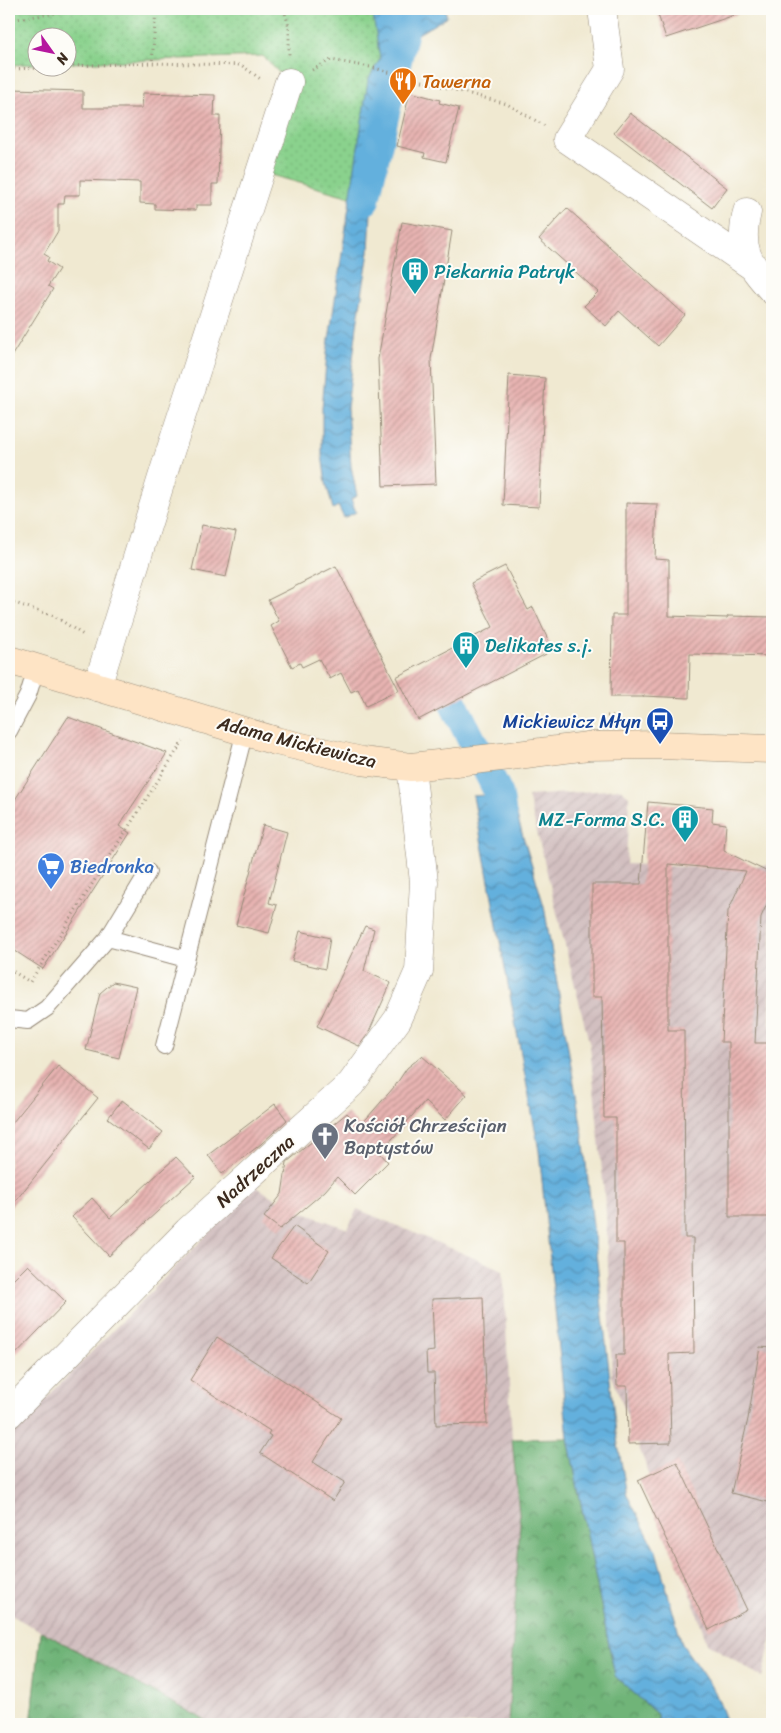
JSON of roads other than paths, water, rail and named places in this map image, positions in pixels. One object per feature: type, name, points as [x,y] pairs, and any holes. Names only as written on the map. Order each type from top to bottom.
[{"type":"main road","name":"Adama Mickiewicza","points":[[9,660],[318,752],[362,761],[411,767],[588,746],[660,745],[772,749]]},
{"type":"street","points":[[602,9],[610,69],[567,139],[752,266],[772,290]]},
{"type":"street","points":[[97,687],[169,455],[276,82]]},
{"type":"street","points":[[747,212],[743,230],[744,247],[752,266]]},
{"type":"street","name":"Nadrzeczna","points":[[9,1414],[188,1231],[351,1084],[398,1019],[419,971],[424,882],[411,767]]},
{"type":"lane","points":[[9,730],[28,695],[36,669]]},
{"type":"lane","points":[[164,1046],[245,731]]},
{"type":"lane","points":[[9,1019],[28,1021],[47,1008],[108,938],[148,872]]},
{"type":"lane","points":[[108,938],[186,959]]},
{"type":"water","points":[[372,9],[445,9],[447,17],[418,34],[405,63],[390,61],[372,148],[373,172],[369,252],[357,326],[347,408],[351,466],[357,496],[351,499],[356,512],[344,518],[338,506],[333,509],[326,483],[322,455],[322,408],[327,353],[368,80],[380,59]]},
{"type":"water","points":[[510,793],[544,906],[583,1136],[616,1433],[627,1495],[656,1551],[682,1644],[715,1692],[727,1722],[734,1724],[658,1724],[657,1714],[615,1676],[568,1438],[539,1151],[473,796]]},
{"type":"waterway","points":[[365,201],[405,28],[404,9]]},
{"type":"waterway","points":[[453,703],[499,794],[505,832]]},
{"type":"place","name":"Tawerna","points":[[403,105]]},
{"type":"place","name":"Piekarnia Patryk","points":[[415,295]]},
{"type":"place","name":"Delikates s.j.","points":[[466,669]]},
{"type":"place","name":"Mickiewicz Młyn","points":[[660,745]]},
{"type":"place","name":"MZ-Forma S.C.","points":[[685,843]]},
{"type":"place","name":"Biedronka","points":[[51,890]]},
{"type":"place","name":"Kościół Chrześcijan Baptystów","points":[[325,1160]]}]
